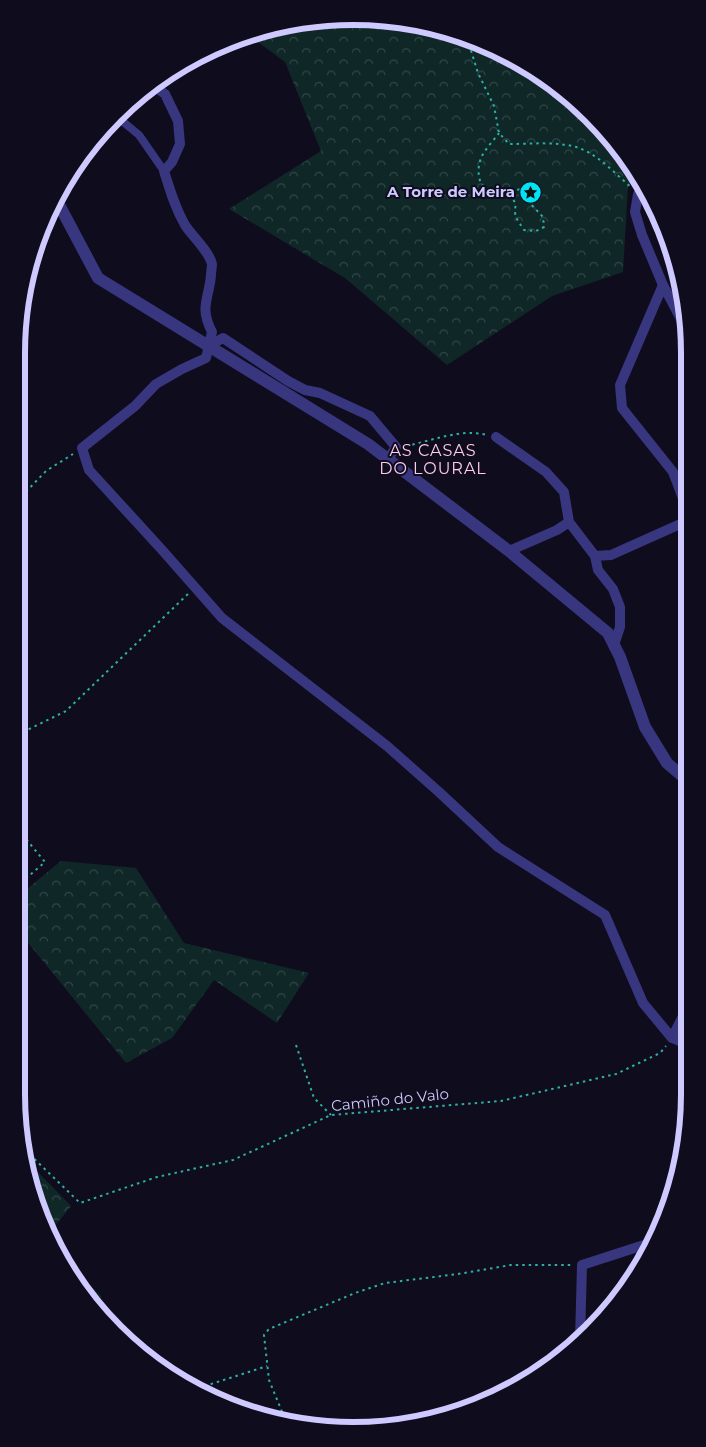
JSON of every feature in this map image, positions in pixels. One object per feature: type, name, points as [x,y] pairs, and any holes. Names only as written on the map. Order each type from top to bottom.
[{"type":"street","points":[[158,89],[165,94],[178,121],[180,144],[172,162],[164,171]]},
{"type":"street","points":[[121,121],[139,135],[164,171],[174,203],[186,227],[202,245],[212,263],[205,304],[206,321],[212,332],[206,358],[156,384],[135,406],[82,448],[89,470],[222,618],[387,746],[498,847],[605,915],[643,1003],[672,1038],[681,1042]]},
{"type":"street","points":[[640,195],[635,212],[642,235],[663,286],[678,315]]},
{"type":"street","points":[[60,206],[98,278],[368,444],[509,551],[608,633],[620,658],[645,727],[667,762],[681,774]]},
{"type":"street","points":[[663,286],[620,385],[622,408],[674,472],[681,492]]},
{"type":"street","points":[[209,346],[223,338],[288,382],[306,390],[320,393],[370,416],[396,447],[388,459]]},
{"type":"street","points":[[496,437],[546,472],[564,492],[569,522],[596,556],[598,570],[613,589],[620,607],[620,627],[614,645]]},
{"type":"street","points":[[509,551],[557,530],[569,522]]},
{"type":"street","points":[[596,556],[611,554],[681,524]]},
{"type":"street","points":[[672,1038],[681,1020]]},
{"type":"street","points":[[580,1330],[582,1265],[644,1245]]},
{"type":"path","points":[[470,46],[478,73],[494,106],[499,133],[509,144],[557,144],[578,148],[600,161],[637,189]]},
{"type":"path","points":[[499,133],[482,156],[478,171],[480,182],[491,193],[509,193],[524,188],[527,200],[543,217],[544,227],[536,231],[524,230],[514,212],[516,204],[509,193]]},
{"type":"path","points":[[396,447],[452,435],[478,433],[496,437]]},
{"type":"path","points":[[25,493],[46,471],[82,448]]},
{"type":"path","points":[[25,731],[66,711],[196,588]]},
{"type":"path","points":[[25,837],[45,862],[25,879]]},
{"type":"path","name":"Camiño do Valo","points":[[30,1154],[80,1203],[157,1177],[233,1160],[331,1115],[501,1101],[616,1074],[660,1053],[672,1038]]},
{"type":"path","points":[[296,1045],[314,1098],[331,1115]]},
{"type":"path","points":[[283,1415],[269,1380],[264,1335],[269,1329],[355,1293],[385,1283],[511,1265],[582,1265]]},
{"type":"path","points":[[205,1386],[267,1366]]},
{"type":"green space","points":[[353,25],[374,26],[417,31],[458,42],[498,59],[535,80],[585,121],[613,153],[632,180],[628,186],[623,272],[552,296],[447,365],[345,278],[229,209],[321,151],[285,62],[255,40],[289,31],[310,28]]},
{"type":"green space","points":[[61,861],[136,868],[184,943],[309,973],[277,1023],[214,980],[172,1038],[126,1063],[25,939],[25,891]]},
{"type":"green space","points":[[33,1167],[71,1206],[54,1228],[42,1199]]},
{"type":"green space","points":[[82,1279],[101,1296],[101,1304]]},
{"type":"place","name":"A Torre de Meira","points":[[531,192]]},
{"type":"district","name":"AS CASAS DO LOURAL","points":[[433,459]]}]
